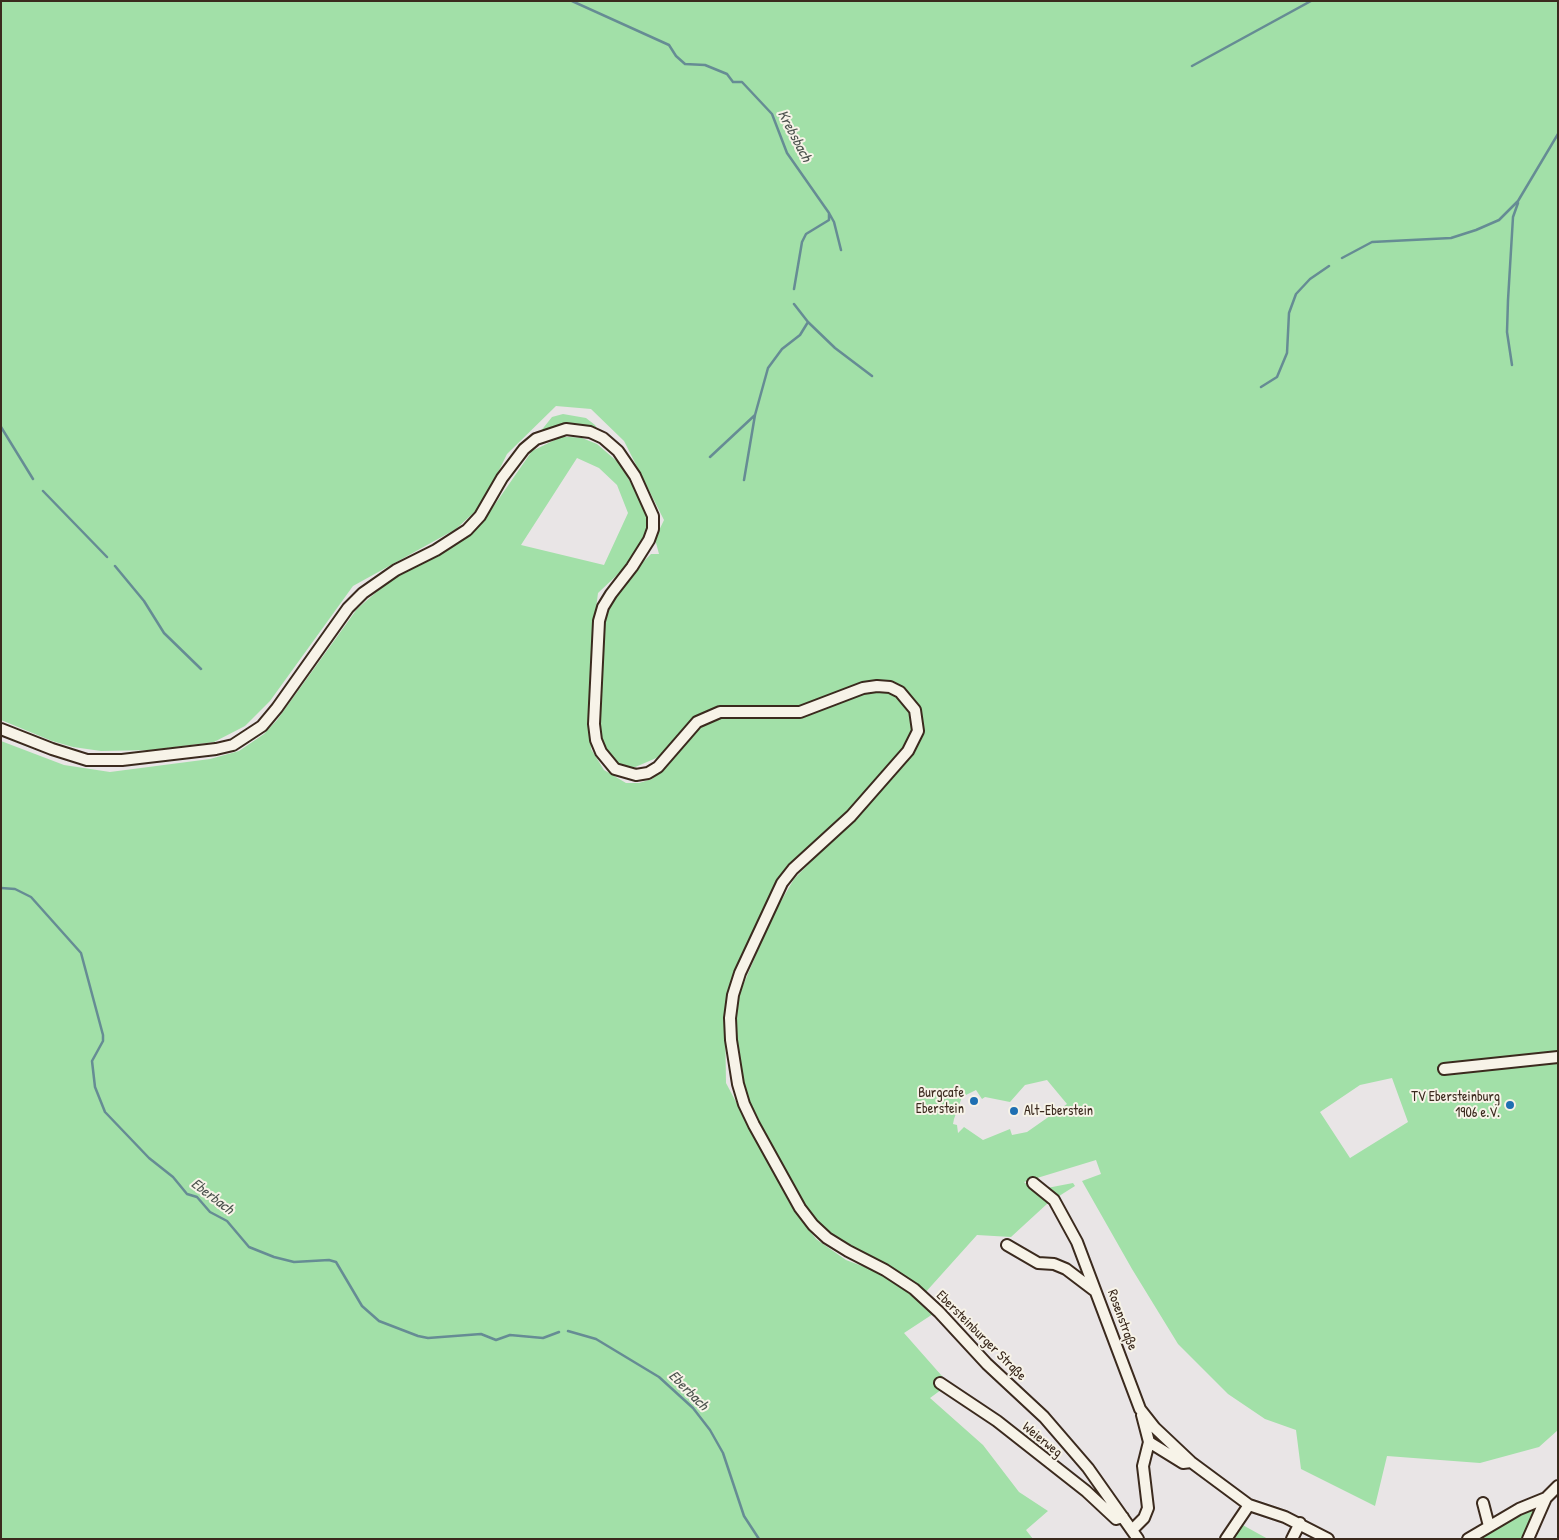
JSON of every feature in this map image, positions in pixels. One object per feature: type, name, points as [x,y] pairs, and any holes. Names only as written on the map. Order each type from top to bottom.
[{"type":"street","name":"Ebersteinburger Straße","points":[[1,729],[87,760],[122,760],[216,749],[233,745],[262,726],[277,708],[348,608],[363,593],[396,570],[436,550],[467,530],[480,516],[502,478],[524,449],[536,439],[566,429],[590,432],[603,438],[618,451],[631,470],[650,506],[653,516],[653,529],[649,540],[632,567],[611,594],[599,621],[595,732],[601,752],[615,768],[636,774],[648,773],[658,768],[697,722],[720,712],[800,712],[863,688],[877,686],[890,687],[900,692],[915,710],[918,731],[908,751],[851,816],[793,869],[782,883],[740,973],[733,994],[730,1018],[731,1040],[744,1104],[800,1208],[820,1231],[848,1251],[885,1270],[914,1289],[939,1312],[986,1364],[1032,1405],[1088,1468],[1135,1534]]},
{"type":"street","points":[[1444,1069],[1558,1058]]},
{"type":"street","name":"Rosenstraße","points":[[1033,1183],[1054,1200],[1077,1242],[1098,1293],[1140,1409],[1160,1434],[1191,1462],[1249,1505],[1300,1523],[1328,1539]]},
{"type":"street","points":[[1007,1245],[1038,1263],[1054,1264],[1066,1269],[1098,1293]]},
{"type":"street","name":"Weierweg","points":[[940,1383],[997,1421],[1086,1491],[1116,1519],[1123,1517]]},
{"type":"street","points":[[1135,1534],[1148,1508],[1144,1466],[1149,1442],[1140,1409]]},
{"type":"street","name":"Rosenstraße","points":[[1149,1442],[1184,1463],[1191,1462]]},
{"type":"street","points":[[1528,1539],[1546,1498],[1558,1486]]},
{"type":"street","points":[[1468,1539],[1519,1508],[1546,1498]]},
{"type":"street","points":[[1483,1503],[1489,1526]]},
{"type":"street","points":[[1226,1539],[1249,1505]]},
{"type":"street","points":[[1292,1539],[1300,1523]]},
{"type":"green space","points":[[1,1],[1558,1],[1558,1430],[1539,1447],[1480,1463],[1387,1456],[1375,1506],[1301,1469],[1296,1430],[1265,1419],[1228,1394],[1178,1344],[1132,1269],[1082,1181],[1101,1174],[1096,1160],[1024,1182],[1038,1194],[1047,1188],[1073,1183],[1075,1186],[1048,1203],[1011,1237],[977,1235],[924,1294],[889,1265],[850,1247],[819,1227],[803,1205],[756,1122],[744,1088],[736,1040],[738,997],[774,913],[794,879],[834,838],[833,827],[786,870],[769,897],[738,965],[725,1018],[726,1083],[790,1204],[816,1239],[846,1260],[878,1272],[913,1296],[933,1314],[904,1333],[949,1384],[930,1398],[983,1445],[1019,1492],[1048,1511],[1026,1530],[1033,1539],[1,1539],[1,741],[64,765],[110,772],[210,759],[239,751],[264,734],[277,720],[357,609],[389,581],[459,543],[482,523],[532,451],[561,437],[570,437],[582,438],[597,444],[619,463],[645,507],[649,523],[644,541],[634,559],[598,593],[593,632],[590,688],[591,749],[604,770],[626,783],[639,783],[652,779],[670,764],[661,756],[633,768],[618,763],[608,754],[601,740],[599,714],[604,617],[613,601],[643,562],[651,554],[659,554],[655,539],[664,520],[624,441],[591,409],[556,406],[507,454],[482,505],[456,529],[353,586],[270,701],[245,726],[214,742],[152,750],[101,751],[73,747],[52,741],[1,720]],"holes":[[[577,458],[599,468],[617,485],[628,513],[604,565],[521,545]],[[1392,1078],[1408,1122],[1350,1158],[1320,1112],[1360,1085]],[[1047,1080],[1067,1104],[1027,1132],[1012,1135],[1010,1129],[983,1140],[964,1127],[958,1133],[957,1125],[953,1124],[962,1097],[976,1090],[982,1099],[985,1097],[1010,1102],[1025,1085]]]},
{"type":"green space","points":[[563,414],[586,418],[595,425],[599,432],[591,428],[566,425],[540,432],[552,417]]},
{"type":"green space","points":[[1539,1505],[1526,1539],[1474,1539]]},
{"type":"green space","points":[[1239,1523],[1268,1539],[1226,1539]]},
{"type":"waterway","name":"Krebsbach","points":[[572,1],[669,45],[676,56],[685,64],[705,65],[727,74],[733,82],[742,82],[772,114],[787,153],[829,213],[829,220],[806,234],[802,242],[794,289]]},
{"type":"waterway","points":[[1192,66],[1311,1]]},
{"type":"waterway","points":[[1342,258],[1372,242],[1451,238],[1499,220],[1518,201],[1558,134]]},
{"type":"waterway","points":[[1512,365],[1507,332],[1508,300],[1513,217],[1518,203]]},
{"type":"waterway","points":[[829,213],[834,222],[841,250]]},
{"type":"waterway","points":[[1261,387],[1277,377],[1287,353],[1289,313],[1296,294],[1310,279],[1329,266]]},
{"type":"waterway","name":"Krebsbach","points":[[710,457],[755,415],[768,368],[782,349],[800,335],[808,322],[794,304]]},
{"type":"waterway","points":[[808,322],[835,348],[872,376]]},
{"type":"waterway","points":[[744,480],[755,415]]},
{"type":"waterway","points":[[1,427],[33,479]]},
{"type":"waterway","points":[[43,491],[107,557]]},
{"type":"waterway","points":[[115,566],[144,601],[164,633],[201,669]]},
{"type":"waterway","name":"Eberbach","points":[[1,888],[15,889],[31,897],[81,953],[103,1035],[103,1041],[92,1061],[95,1087],[105,1112],[149,1158],[173,1177],[187,1194],[197,1197],[210,1212],[227,1221],[249,1247],[274,1257],[294,1262],[329,1260],[336,1262],[362,1306],[379,1321],[418,1336],[428,1338],[481,1334],[496,1340],[510,1335],[543,1338],[559,1332]]},
{"type":"waterway","name":"Eberbach","points":[[568,1331],[596,1339],[659,1377],[693,1408],[710,1430],[723,1453],[744,1516],[759,1539]]},
{"type":"place","name":"Burgcafe Eberstein","points":[[974,1101]]},
{"type":"place","name":"TV Ebersteinburg 1906 e.V.","points":[[1510,1105]]},
{"type":"place","name":"Alt-Eberstein","points":[[1014,1111]]}]
